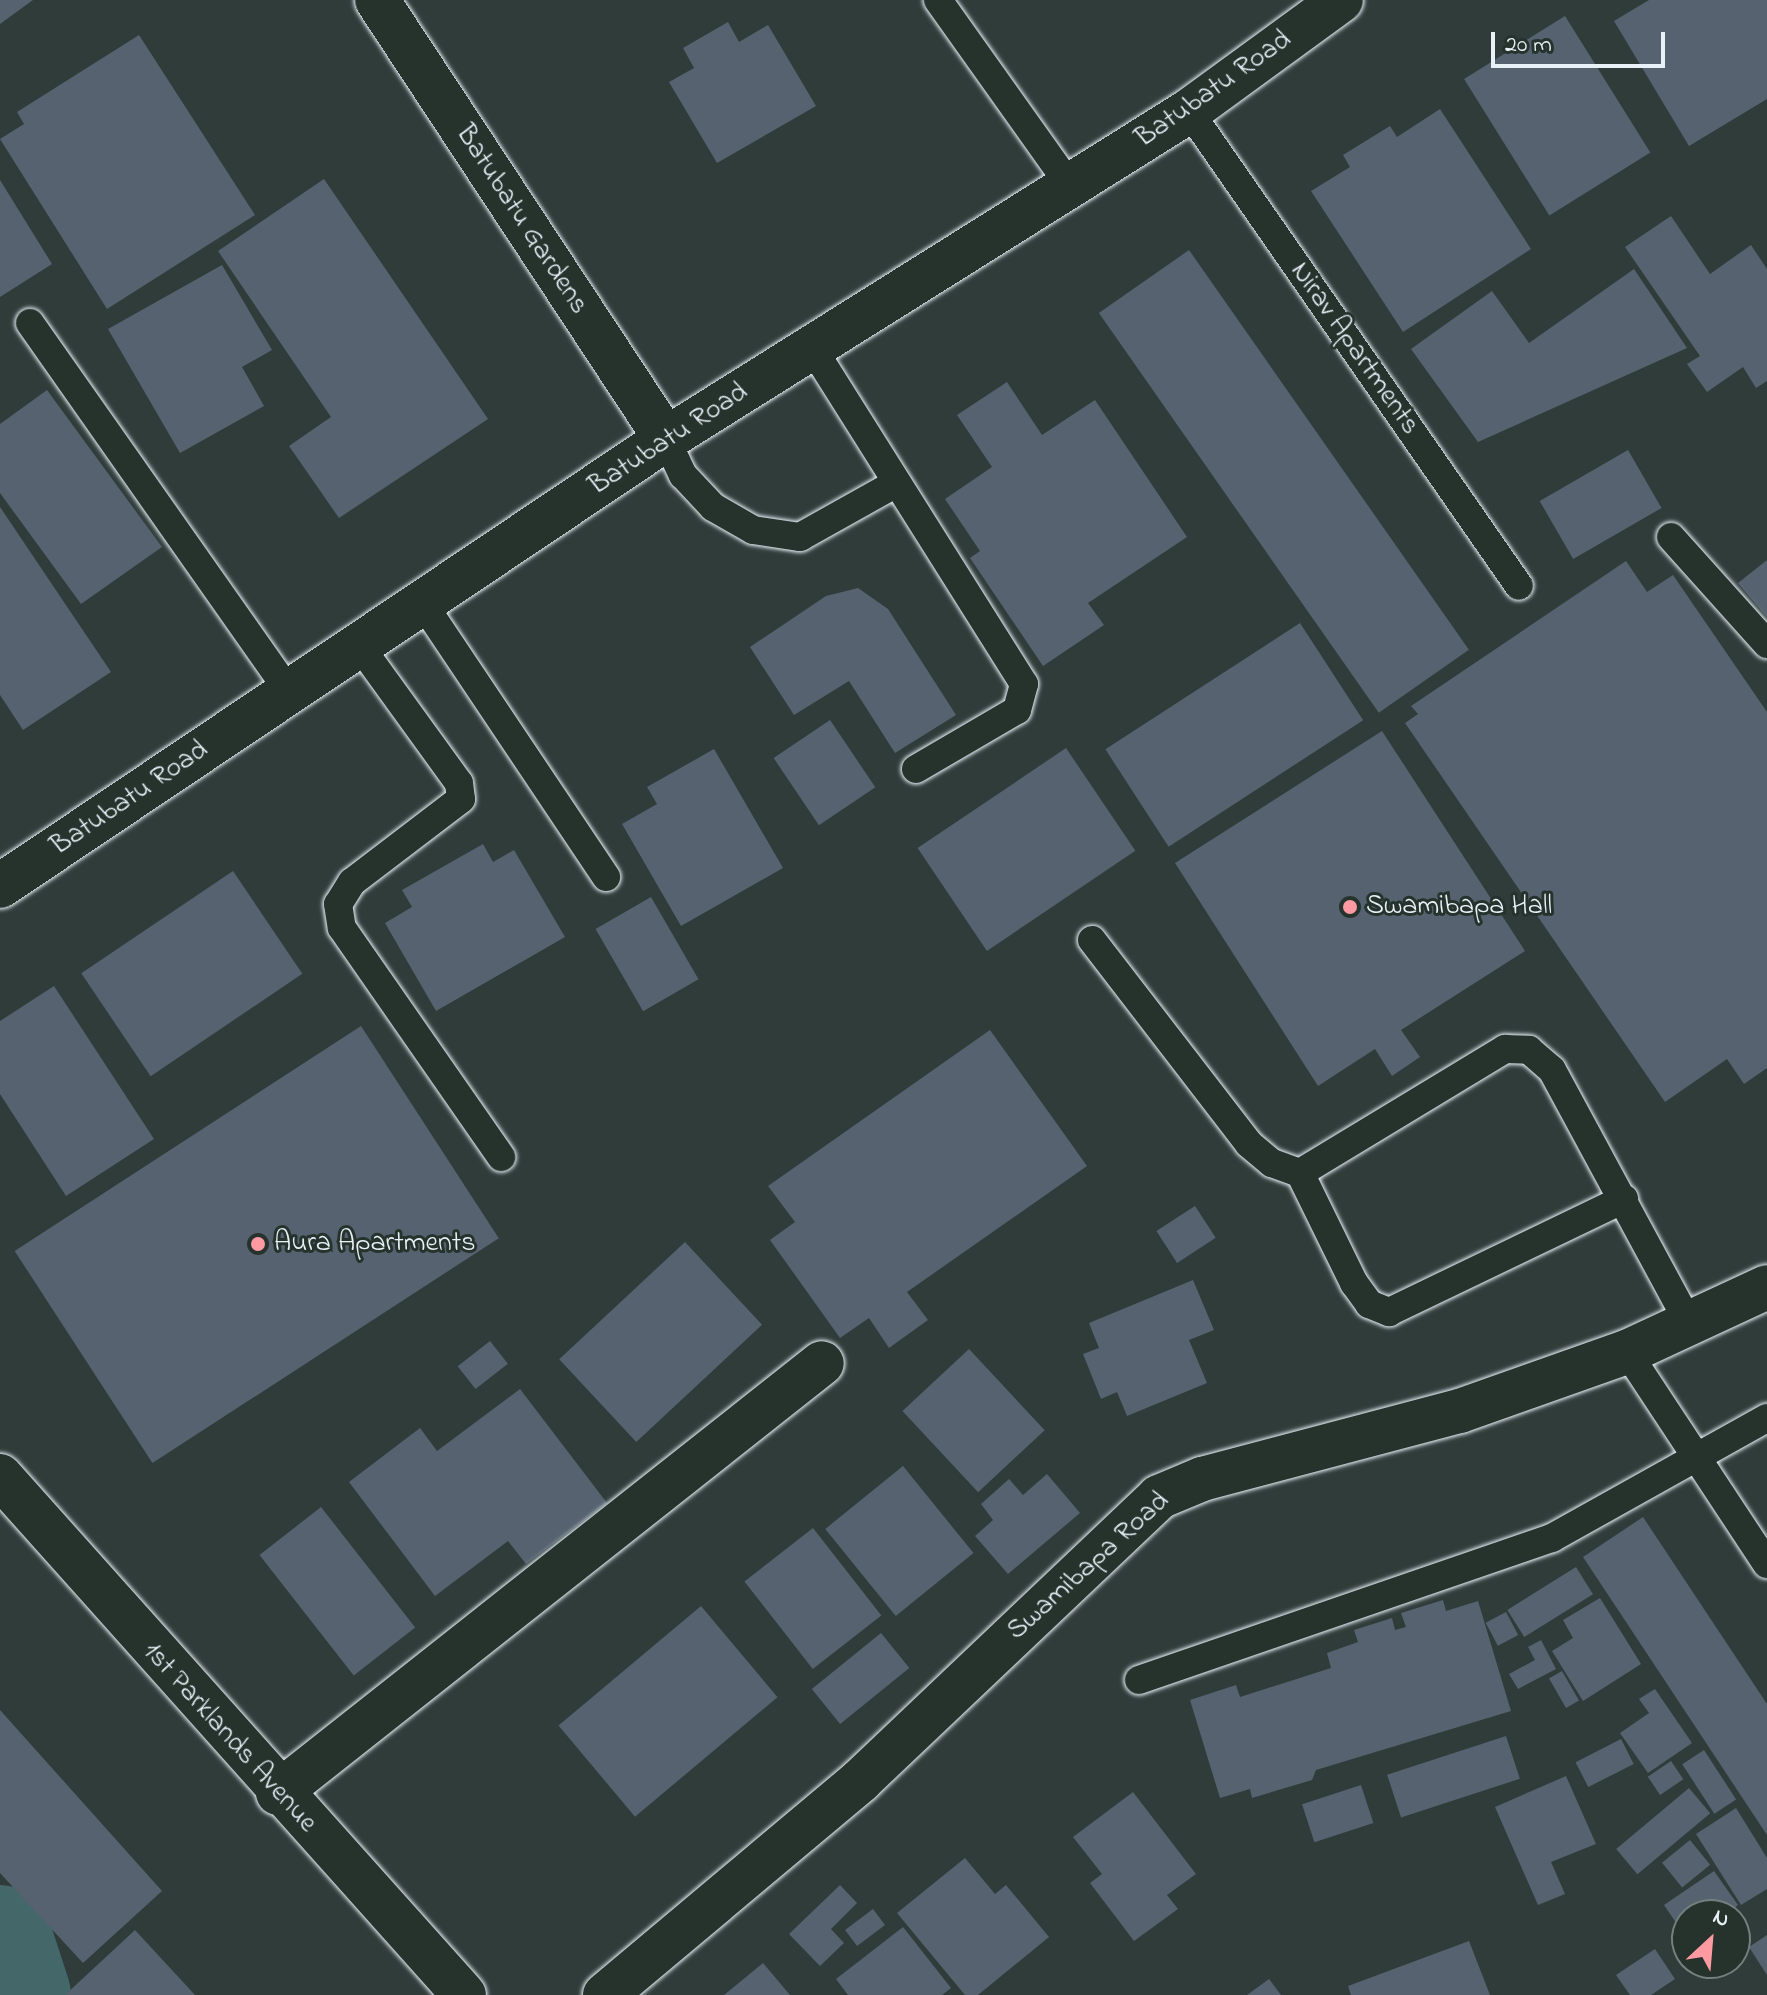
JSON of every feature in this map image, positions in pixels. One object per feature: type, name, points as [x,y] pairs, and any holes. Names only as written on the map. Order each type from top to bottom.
[{"type":"street","name":"Batubatu Gardens","points":[[377,0],[666,439]]},
{"type":"street","name":"Batubatu Road","points":[[0,886],[666,439],[1189,111],[1341,0]]},
{"type":"street","name":"Swamibapa Road","points":[[605,1995],[861,1780],[1159,1497],[1217,1474],[1460,1411],[1627,1352],[1767,1287]]},
{"type":"street","points":[[278,1793],[822,1363]]},
{"type":"street","name":"1st Parklands Avenue","points":[[0,1476],[278,1793],[464,1995]]},
{"type":"lane","points":[[938,0],[1070,186]]},
{"type":"lane","name":"Nirav Apartments","points":[[1189,111],[1519,586]]},
{"type":"lane","points":[[30,323],[289,692]]},
{"type":"lane","points":[[813,349],[895,484],[1024,684],[1017,710],[916,769]]},
{"type":"lane","points":[[666,439],[683,475],[713,507],[753,530],[800,537],[839,522],[895,484]]},
{"type":"lane","points":[[1671,537],[1767,644]]},
{"type":"lane","points":[[422,602],[606,877]]},
{"type":"lane","points":[[359,645],[459,783],[461,799],[352,882],[338,904],[342,928],[501,1157]]},
{"type":"lane","points":[[1092,940],[1249,1144],[1272,1163],[1300,1173],[1354,1283],[1369,1304],[1389,1312],[1624,1199]]},
{"type":"lane","points":[[1300,1173],[1505,1049],[1529,1050],[1552,1070],[1689,1323]]},
{"type":"lane","points":[[1627,1352],[1767,1564]]},
{"type":"lane","points":[[1139,1680],[1552,1538],[1767,1418]]},
{"type":"building","points":[[0,0],[33,0],[0,24]]},
{"type":"building","points":[[1649,0],[1767,0],[1767,99],[1689,146],[1614,21]]},
{"type":"building","points":[[1565,16],[1650,153],[1549,216],[1464,79]]},
{"type":"building","points":[[728,22],[739,42],[768,25],[816,106],[717,163],[669,82],[694,68],[683,48]]},
{"type":"building","points":[[139,35],[255,215],[107,309],[0,139],[24,124],[17,112]]},
{"type":"building","points":[[1440,109],[1531,249],[1403,332],[1311,191],[1350,167],[1343,155],[1390,126],[1397,137]]},
{"type":"building","points":[[324,179],[488,419],[339,518],[289,446],[331,417],[218,251]]},
{"type":"building","points":[[0,180],[52,264],[0,297]]},
{"type":"building","points":[[1671,216],[1710,274],[1751,245],[1767,269],[1767,381],[1756,388],[1743,367],[1707,392],[1687,364],[1700,356],[1625,247]]},
{"type":"building","points":[[1189,250],[1469,650],[1379,713],[1099,313]]},
{"type":"building","points":[[222,265],[272,350],[242,367],[264,406],[180,453],[108,329]]},
{"type":"building","points":[[1634,269],[1687,348],[1478,442],[1411,349],[1492,291],[1529,343]]},
{"type":"building","points":[[1007,382],[1042,435],[1095,400],[1187,537],[1088,603],[1104,625],[1043,666],[970,558],[980,551],[945,499],[992,467],[957,415]]},
{"type":"building","points":[[47,390],[162,547],[81,604],[0,493],[0,424]]},
{"type":"building","points":[[1628,450],[1662,508],[1573,559],[1540,501]]},
{"type":"building","points":[[0,507],[111,672],[23,730],[0,695]]},
{"type":"building","points":[[1767,560],[1767,617],[1738,583]]},
{"type":"building","points":[[1626,561],[1647,592],[1673,575],[1767,712],[1767,1068],[1744,1084],[1727,1059],[1665,1102],[1405,723],[1418,714],[1411,706]]},
{"type":"building","points":[[858,588],[888,609],[956,715],[895,753],[849,681],[794,715],[750,647],[826,596]]},
{"type":"building","points":[[1300,623],[1363,720],[1169,847],[1105,749]]},
{"type":"building","points":[[830,720],[875,787],[819,825],[774,758]]},
{"type":"building","name":"Swamibapa Hall","points":[[1382,731],[1525,951],[1401,1030],[1420,1057],[1392,1076],[1375,1049],[1318,1086],[1175,863]]},
{"type":"building","points":[[1066,748],[1135,851],[987,951],[918,848]]},
{"type":"building","points":[[714,749],[783,868],[681,926],[622,824],[657,804],[647,787]]},
{"type":"building","points":[[483,844],[493,862],[514,850],[565,937],[436,1011],[385,923],[412,907],[402,890]]},
{"type":"building","points":[[233,871],[302,974],[151,1076],[81,973]]},
{"type":"building","points":[[651,897],[698,979],[643,1011],[596,929]]},
{"type":"building","points":[[54,986],[154,1139],[66,1196],[0,1094],[0,1021]]},
{"type":"building","name":"Aura Apartments","points":[[361,1026],[499,1238],[152,1463],[15,1251]]},
{"type":"building","points":[[990,1030],[1087,1166],[907,1292],[928,1320],[889,1348],[869,1318],[840,1338],[770,1240],[795,1222],[768,1186]]},
{"type":"building","points":[[1195,1206],[1216,1238],[1177,1263],[1156,1231]]},
{"type":"building","points":[[685,1242],[762,1325],[636,1442],[559,1359]]},
{"type":"building","points":[[1193,1280],[1214,1330],[1189,1340],[1207,1383],[1127,1416],[1117,1392],[1101,1399],[1083,1354],[1099,1348],[1089,1323]]},
{"type":"building","points":[[490,1341],[508,1364],[476,1389],[458,1366]]},
{"type":"building","points":[[969,1349],[1045,1430],[978,1492],[902,1411]]},
{"type":"building","points":[[520,1389],[607,1503],[526,1564],[508,1541],[435,1596],[349,1482],[420,1428],[437,1451]]},
{"type":"building","points":[[903,1466],[973,1553],[896,1616],[825,1529]]},
{"type":"building","points":[[1047,1474],[1080,1513],[1008,1574],[975,1536],[993,1520],[981,1504],[1009,1479],[1023,1495]]},
{"type":"building","points":[[321,1507],[415,1628],[354,1676],[260,1555]]},
{"type":"building","points":[[1643,1517],[1767,1704],[1767,1835],[1583,1557]]},
{"type":"building","points":[[813,1528],[881,1615],[813,1669],[744,1582]]},
{"type":"building","points":[[1576,1567],[1593,1594],[1524,1637],[1507,1610]]},
{"type":"building","points":[[1600,1598],[1641,1664],[1583,1701],[1552,1651],[1573,1638],[1563,1620]]},
{"type":"building","points":[[1443,1600],[1446,1611],[1478,1601],[1511,1711],[1316,1770],[1312,1780],[1252,1798],[1250,1789],[1220,1798],[1190,1700],[1236,1685],[1240,1697],[1331,1668],[1327,1653],[1358,1642],[1354,1630],[1392,1618],[1395,1630],[1406,1627],[1401,1613]]},
{"type":"building","points":[[701,1606],[777,1697],[635,1817],[559,1726]]},
{"type":"building","points":[[1506,1612],[1518,1635],[1498,1646],[1486,1623]]},
{"type":"building","points":[[881,1633],[909,1668],[840,1724],[812,1689]]},
{"type":"building","points":[[1541,1640],[1556,1669],[1518,1689],[1509,1674],[1535,1660],[1528,1647]]},
{"type":"building","points":[[1562,1671],[1579,1700],[1566,1708],[1549,1678]]},
{"type":"building","points":[[1655,1689],[1692,1743],[1648,1773],[1620,1733],[1649,1713],[1639,1699]]},
{"type":"building","points":[[0,1710],[162,1891],[83,1963],[0,1873]]},
{"type":"building","points":[[1506,1736],[1520,1779],[1401,1817],[1387,1775]]},
{"type":"building","points":[[1621,1739],[1634,1764],[1588,1787],[1576,1762]]},
{"type":"building","points":[[1704,1750],[1736,1799],[1714,1814],[1682,1764]]},
{"type":"building","points":[[1671,1761],[1683,1779],[1660,1795],[1648,1777]]},
{"type":"building","points":[[1566,1776],[1596,1844],[1551,1862],[1565,1894],[1538,1905],[1495,1807]]},
{"type":"building","points":[[1361,1785],[1373,1823],[1314,1842],[1302,1804]]},
{"type":"building","points":[[1689,1788],[1710,1813],[1637,1874],[1616,1849]]},
{"type":"building","points":[[1133,1792],[1196,1874],[1167,1895],[1178,1909],[1134,1941],[1090,1883],[1102,1874],[1073,1837]]},
{"type":"building","points":[[1736,1808],[1767,1858],[1767,1889],[1751,1899],[1737,1899],[1696,1834]]},
{"type":"building","points":[[1690,1840],[1710,1865],[1682,1888],[1662,1863]]},
{"type":"building","points":[[965,1858],[995,1894],[1006,1885],[1049,1937],[978,1995],[965,1995],[897,1913]]},
{"type":"building","points":[[1714,1871],[1734,1899],[1673,1899]]},
{"type":"building","points":[[840,1885],[857,1903],[831,1929],[844,1943],[820,1966],[789,1934]]},
{"type":"building","points":[[1671,1900],[1671,1915],[1664,1905]]},
{"type":"building","points":[[873,1909],[885,1925],[857,1946],[845,1930]]},
{"type":"building","points":[[903,1927],[951,1988],[942,1995],[848,1995],[836,1979]]},
{"type":"building","points":[[135,1930],[195,1995],[65,1995]]},
{"type":"building","points":[[1767,1935],[1767,1975],[1751,1950],[1751,1946]]},
{"type":"building","points":[[1469,1941],[1490,1995],[1351,1995],[1348,1986]]},
{"type":"building","points":[[1655,1949],[1671,1973],[1671,1979],[1675,1979],[1651,1995],[1630,1995],[1616,1975]]},
{"type":"building","points":[[763,1963],[790,1995],[724,1995]]},
{"type":"building","points":[[1269,1979],[1281,1995],[1247,1995]]},
{"type":"waterway","points":[[0,1937],[19,1995]]},
{"type":"place","name":"Swamibapa Hall","points":[[1350,907]]},
{"type":"place","name":"Aura Apartments","points":[[258,1244]]}]
